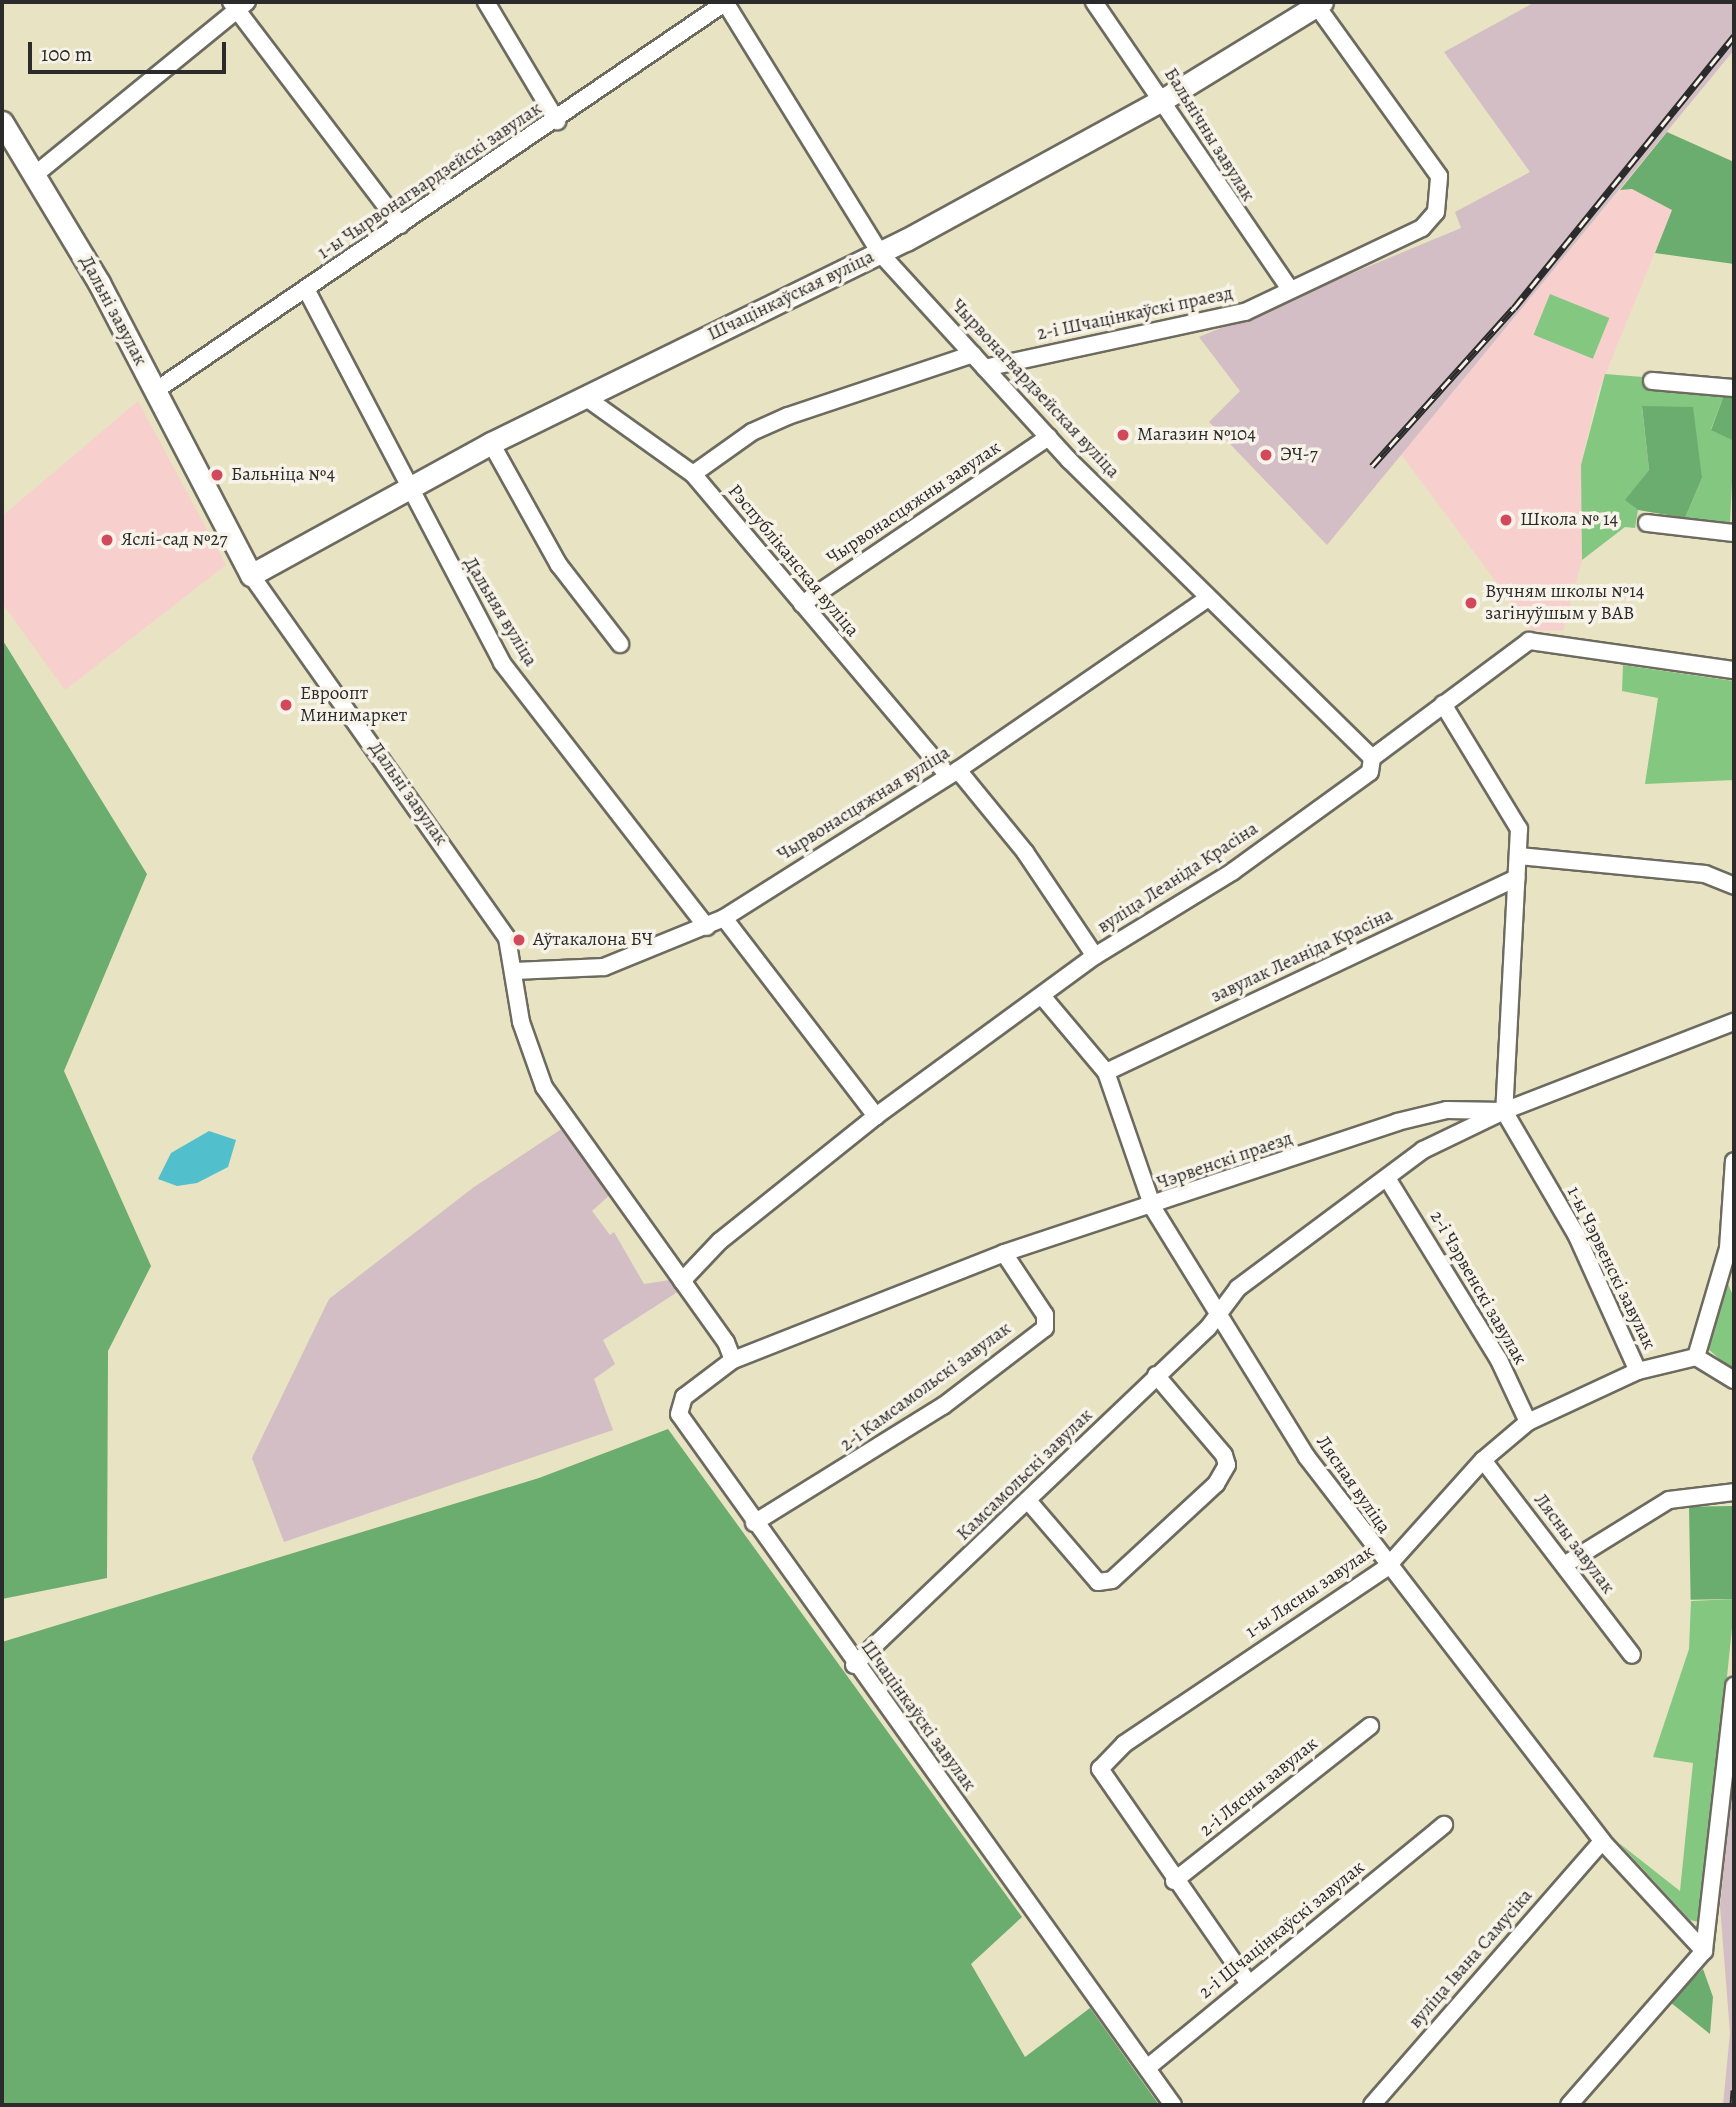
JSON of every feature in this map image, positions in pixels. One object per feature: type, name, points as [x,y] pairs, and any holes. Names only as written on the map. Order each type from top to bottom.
[{"type":"street","points":[[486,2],[557,121]]},
{"type":"street","name":"1-ы Чырвонагвардзейскі завулак","points":[[155,391],[557,121],[725,2]]},
{"type":"street","name":"Чырвонагвардзейская вуліца","points":[[725,2],[880,253],[1049,438],[1207,599],[1372,758]]},
{"type":"street","name":"Бальнічны завулак","points":[[1094,2],[1164,99],[1240,224],[1290,289]]},
{"type":"street","points":[[37,173],[239,4],[400,225]]},
{"type":"street","name":"Шчацінкаўская вуліца","points":[[251,575],[491,443],[880,253],[1164,99],[1319,4]]},
{"type":"street","name":"2-і Шчацінкаўскі праезд","points":[[985,368],[1245,312],[1422,228],[1441,197],[1439,176],[1319,4]]},
{"type":"street","name":"Дальні завулак","points":[[2,122],[37,173],[251,575],[507,938],[522,1022],[544,1087],[682,1281],[733,1360]]},
{"type":"street","name":"Дальняя вуліца","points":[[306,289],[407,490],[502,663],[707,927]]},
{"type":"street","points":[[692,474],[788,416],[973,354]]},
{"type":"street","points":[[1652,381],[1734,388]]},
{"type":"street","name":"Рэспубліканская вуліца","points":[[585,397],[692,474],[802,604],[1025,852],[1095,956]]},
{"type":"street","name":"Чырвонасцяжны завулак","points":[[802,604],[1049,438]]},
{"type":"street","points":[[491,443],[559,565],[620,644]]},
{"type":"street","points":[[1647,523],[1734,533]]},
{"type":"street","name":"Чырвонасцяжная вуліца","points":[[514,971],[604,967],[724,918],[953,773],[1207,599]]},
{"type":"street","name":"вуліца Леаніда Красіна","points":[[682,1281],[720,1241],[877,1116],[1095,956],[1232,872],[1370,772],[1372,758],[1529,641],[1734,670]]},
{"type":"street","points":[[1443,704],[1519,829],[1504,1111]]},
{"type":"street","points":[[1519,856],[1705,874],[1734,886]]},
{"type":"street","name":"завулак Леаніда Красіна","points":[[1106,1072],[1517,878]]},
{"type":"street","points":[[724,918],[877,1116]]},
{"type":"street","name":"Лясная вуліца","points":[[1042,996],[1106,1072],[1153,1208],[1306,1456],[1386,1568],[1602,1841],[1704,1951]]},
{"type":"street","name":"Чэрвенскі праезд","points":[[733,1360],[1004,1253],[1153,1208],[1397,1122],[1447,1110],[1504,1111],[1734,1022]]},
{"type":"street","name":"Камсамольскі завулак","points":[[854,1665],[1030,1503],[1156,1376],[1238,1288],[1423,1150],[1504,1111]]},
{"type":"street","name":"1-ы Чэрвенскі завулак","points":[[1504,1111],[1576,1234],[1638,1371]]},
{"type":"street","points":[[1734,1161],[1728,1248],[1696,1357],[1734,1380]]},
{"type":"street","name":"2-і Чэрвенскі завулак","points":[[1387,1178],[1499,1360],[1528,1422]]},
{"type":"street","points":[[1728,1248],[1734,1269]]},
{"type":"street","name":"2-і Камсамольскі завулак","points":[[754,1523],[943,1406],[1045,1328],[1045,1315],[1004,1253]]},
{"type":"street","name":"1-ы Лясны завулак","points":[[1174,1881],[1100,1769],[1124,1744],[1386,1568],[1483,1460],[1528,1422],[1638,1371],[1696,1357]]},
{"type":"street","name":"Шчацінкаўскі завулак","points":[[733,1360],[684,1397],[679,1414],[854,1665],[1173,2105]]},
{"type":"street","points":[[1030,1503],[1098,1582],[1112,1580],[1216,1484],[1227,1465],[1224,1455],[1156,1376]]},
{"type":"street","name":"Лясны завулак","points":[[1483,1460],[1632,1655]]},
{"type":"street","points":[[1564,1565],[1669,1500],[1734,1492]]},
{"type":"street","points":[[1570,2105],[1704,1951],[1734,1686]]},
{"type":"street","name":"2-і Лясны завулак","points":[[1174,1881],[1370,1726]]},
{"type":"street","name":"2-і Шчацінкаўскі завулак","points":[[1147,2068],[1444,1825]]},
{"type":"street","name":"вуліца Івана Самусіка","points":[[1372,2105],[1602,1841]]},
{"type":"street","points":[[1174,1881],[1249,1984]]},
{"type":"shaded area","points":[[1535,2],[1734,2],[1734,50],[1327,545],[1209,422],[1240,391],[1199,337],[1461,228],[1455,212],[1530,172],[1444,52]]},
{"type":"shaded area","points":[[1632,189],[1672,210],[1597,395],[1581,465],[1582,560],[1563,631],[1532,630],[1400,453],[1620,190]]},
{"type":"shaded area","name":"Яслі-сад №27","points":[[138,401],[226,565],[65,690],[2,603],[2,516]]},
{"type":"shaded area","points":[[566,1126],[612,1193],[592,1211],[610,1235],[614,1232],[644,1284],[670,1280],[679,1291],[603,1340],[615,1364],[594,1379],[613,1430],[284,1542],[252,1458],[329,1299],[474,1187]]},
{"type":"shaded area","points":[[1734,1768],[1734,2105],[1723,2105],[1730,2033],[1720,1906]]},
{"type":"green space","points":[[1667,132],[1734,162],[1734,264],[1655,253],[1672,210],[1632,189],[1620,190]]},
{"type":"green space","points":[[1550,294],[1609,318],[1593,359],[1534,335]]},
{"type":"green space","points":[[1605,374],[1643,377],[1647,390],[1724,395],[1711,429],[1734,441],[1730,524],[1685,518],[1702,478],[1642,407],[1649,470],[1626,500],[1638,510],[1635,528],[1625,527],[1582,560],[1581,465]]},
{"type":"green space","points":[[1724,395],[1734,396],[1734,441],[1711,430]]},
{"type":"green space","points":[[1642,406],[1693,407],[1702,478],[1685,518],[1638,510],[1625,500],[1649,470]]},
{"type":"green space","points":[[2,639],[147,874],[64,1071],[151,1266],[108,1351],[107,1578],[2,1599]]},
{"type":"green space","points":[[1623,665],[1734,681],[1734,780],[1645,784],[1658,698],[1622,691]]},
{"type":"green space","points":[[1725,1277],[1734,1298],[1732,1370],[1707,1348]]},
{"type":"green space","points":[[668,1429],[1022,1917],[971,1964],[1025,2057],[1090,2008],[1159,2105],[2,2105],[2,1642],[539,1478]]},
{"type":"green space","points":[[1732,1506],[1734,1599],[1691,1600],[1689,1507]]},
{"type":"green space","points":[[1734,1599],[1702,1923],[1690,1920],[1619,1843],[1680,1891],[1693,1763],[1653,1757],[1689,1649],[1691,1601]]},
{"type":"green space","points":[[1703,1969],[1713,1997],[1710,2034],[1670,2002]]},
{"type":"water","points":[[209,1131],[236,1140],[228,1167],[197,1183],[177,1186],[158,1179],[171,1153]]},
{"type":"railway","points":[[1372,466],[1514,308],[1734,36]]},
{"type":"railway","points":[[1733,2105],[1734,2090]]},
{"type":"place","name":"Магазин №104","points":[[1123,435]]},
{"type":"place","name":"ЭЧ-7","points":[[1266,455]]},
{"type":"place","name":"Бальніца №4","points":[[217,475]]},
{"type":"place","name":"Школа № 14","points":[[1506,520]]},
{"type":"place","name":"Яслі-сад №27","points":[[107,540]]},
{"type":"place","name":"Вучням школы №14 загінуўшым у ВАВ","points":[[1471,603]]},
{"type":"place","name":"Евроопт Минимаркет","points":[[286,705]]},
{"type":"place","name":"Аўтакалона БЧ","points":[[519,940]]}]
